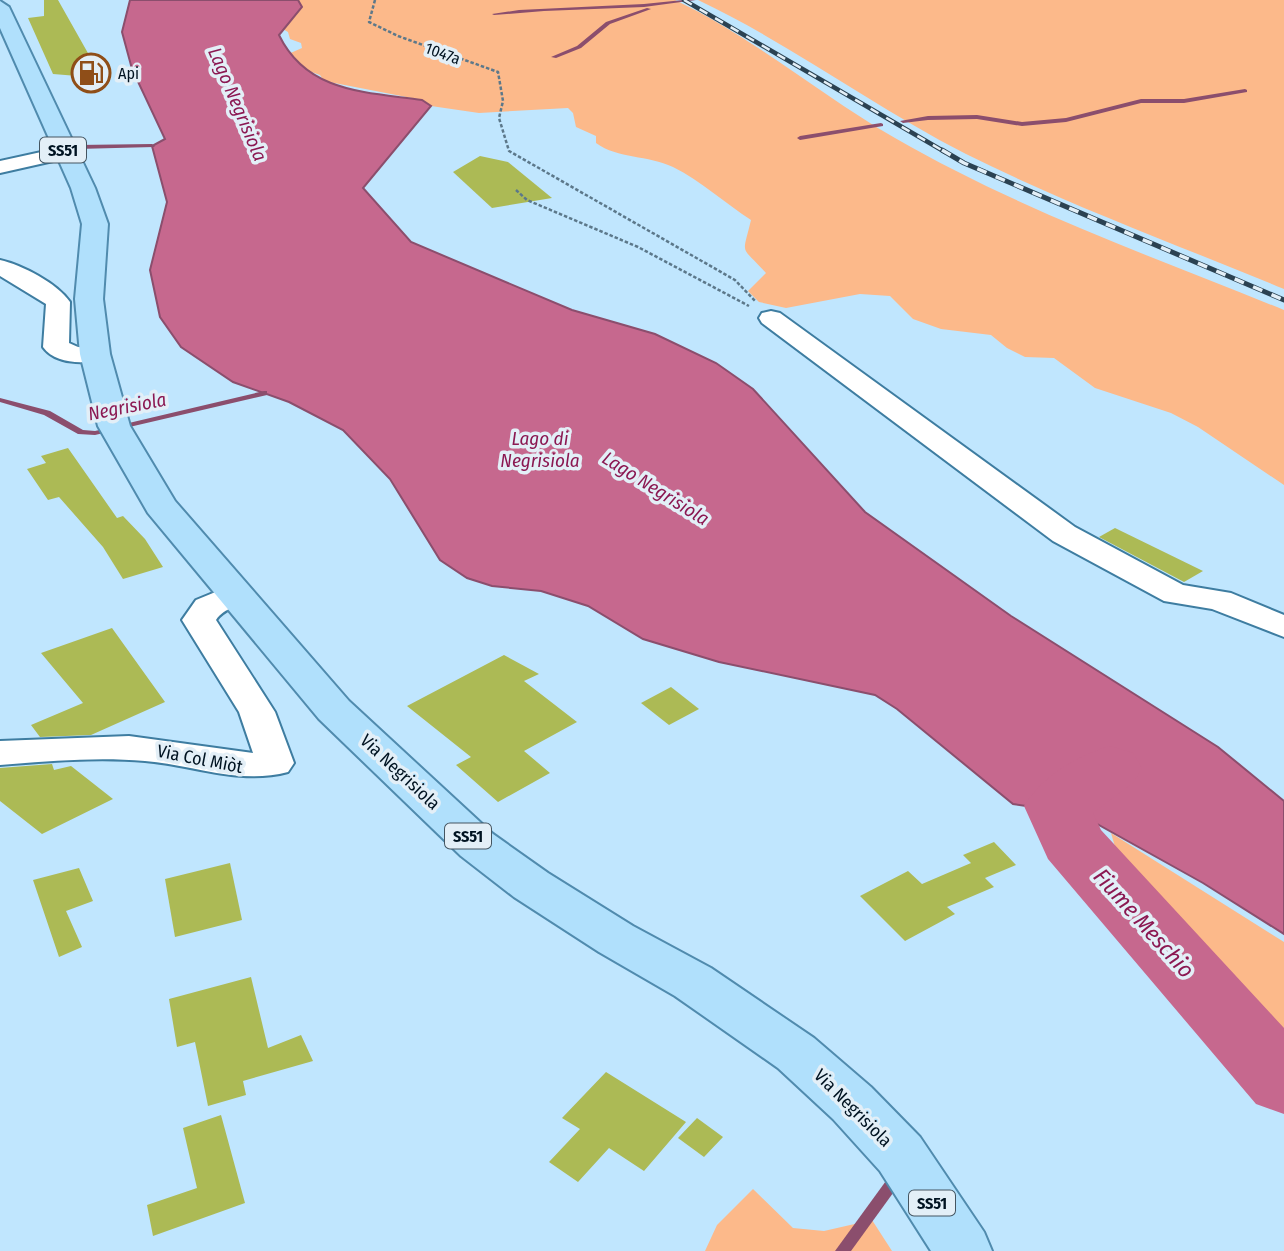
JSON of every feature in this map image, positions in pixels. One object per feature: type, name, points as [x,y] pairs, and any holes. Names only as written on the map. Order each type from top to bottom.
[{"type":"main road","name":"SS51","points":[[0,6],[65,153]]},
{"type":"main road","name":"Via Negrisiola","points":[[65,153],[83,188],[95,224],[89,299],[95,354],[115,428],[160,506],[334,710],[477,845],[543,893],[705,990],[796,1053],[843,1094],[900,1154],[964,1251]]},
{"type":"street","points":[[0,167],[65,153]]},
{"type":"street","points":[[0,267],[38,287],[58,302],[56,347],[74,355],[95,354]]},
{"type":"street","points":[[771,318],[1064,534],[1175,594],[1219,600],[1284,627]]},
{"type":"street","name":"Via Col Miòt","points":[[0,753],[58,748],[146,748],[250,768],[275,763],[257,712],[199,620],[208,607],[235,594]]},
{"type":"path","name":"1047a","points":[[375,0],[369,22],[398,36],[498,72],[503,101],[499,118],[509,151],[735,280],[771,318]]},
{"type":"path","points":[[516,190],[527,200],[638,247],[771,318]]},
{"type":"shaded area","points":[[285,0],[675,0],[732,31],[867,121],[942,164],[1086,231],[1284,310],[1284,485],[1198,427],[1171,413],[1095,388],[1054,358],[1025,357],[1007,348],[991,335],[941,329],[913,319],[890,296],[860,294],[786,308],[759,302],[748,291],[766,273],[745,250],[751,220],[693,179],[663,163],[614,152],[596,143],[596,136],[576,127],[573,113],[568,108],[479,113],[431,106],[422,100],[324,81],[320,75],[303,69],[286,55],[302,48],[301,43],[290,39],[288,32],[279,27]]},
{"type":"shaded area","points":[[698,0],[1284,0],[1284,289],[1083,208],[966,154],[766,36]]},
{"type":"shaded area","points":[[1111,833],[1284,942],[1284,1056],[1125,881]]},
{"type":"shaded area","points":[[753,1189],[793,1228],[824,1231],[872,1220],[892,1251],[705,1251],[717,1225]]},
{"type":"water","name":"Lago di Negrisiola","points":[[130,0],[298,0],[302,7],[279,35],[291,54],[305,68],[340,86],[380,95],[422,100],[431,106],[363,188],[411,242],[572,310],[655,334],[716,363],[753,389],[865,512],[1011,616],[1218,747],[1284,801],[1284,934],[1203,883],[1079,814],[1013,804],[897,709],[875,695],[719,662],[643,639],[588,606],[541,591],[492,586],[467,578],[440,560],[390,479],[343,430],[289,402],[233,382],[181,347],[160,317],[150,270],[167,202],[152,146],[165,139],[132,69],[122,32]]},
{"type":"building","points":[[44,0],[58,0],[102,78],[53,74],[28,18],[44,16]]},
{"type":"building","points":[[480,156],[508,162],[552,198],[492,208],[453,172]]},
{"type":"building","points":[[68,448],[117,518],[123,516],[145,539],[163,567],[123,579],[103,547],[59,497],[48,500],[27,469],[46,463],[41,456]]},
{"type":"building","points":[[1115,528],[1203,571],[1184,582],[1099,537]]},
{"type":"building","points":[[112,628],[165,702],[91,735],[40,737],[31,725],[83,703],[41,653]]},
{"type":"building","points":[[504,655],[539,674],[524,681],[577,722],[524,751],[550,773],[498,802],[456,765],[471,757],[407,706]]},
{"type":"building","points":[[671,687],[699,709],[669,725],[641,703]]},
{"type":"building","points":[[52,764],[54,770],[71,766],[113,799],[42,834],[0,801],[0,768]]},
{"type":"building","points":[[994,842],[1016,865],[985,878],[994,887],[947,907],[955,914],[905,941],[860,896],[908,871],[922,884],[971,863],[963,855]]},
{"type":"building","points":[[230,863],[242,920],[175,937],[165,879]]},
{"type":"building","points":[[79,868],[93,901],[66,911],[82,947],[59,957],[33,880]]},
{"type":"building","points":[[251,977],[268,1048],[301,1035],[313,1061],[243,1081],[246,1095],[208,1106],[195,1042],[177,1047],[169,999]]},
{"type":"building","points":[[606,1072],[686,1122],[644,1171],[609,1148],[578,1182],[549,1162],[580,1129],[562,1118]]},
{"type":"building","points":[[221,1115],[245,1203],[153,1236],[147,1205],[197,1188],[183,1128]]},
{"type":"building","points":[[697,1118],[723,1137],[704,1157],[678,1138]]},
{"type":"waterway","points":[[494,14],[694,0]]},
{"type":"waterway","points":[[554,57],[579,47],[608,23],[649,9]]},
{"type":"waterway","points":[[903,121],[977,117],[1022,124],[1066,120],[1141,101],[1184,101],[1245,91]]},
{"type":"waterway","points":[[800,138],[881,125]]},
{"type":"waterway","points":[[77,147],[152,146]]},
{"type":"waterway","name":"Negrisiola","points":[[0,400],[47,413],[81,432],[95,433],[264,393]]},
{"type":"waterway","name":"Fiume Meschio","points":[[1110,768],[1057,806],[1072,842],[1284,1081]]},
{"type":"waterway","points":[[842,1251],[896,1178]]},
{"type":"railway","points":[[684,0],[945,152]]},
{"type":"railway","points":[[942,150],[964,163],[1284,300]]},
{"type":"place","name":"Api","points":[[91,73]]},
{"type":"water label","name":"Lago Negrisiola","points":[[238,104]]},
{"type":"water label","name":"Lago Negrisiola","points":[[656,488]]}]
